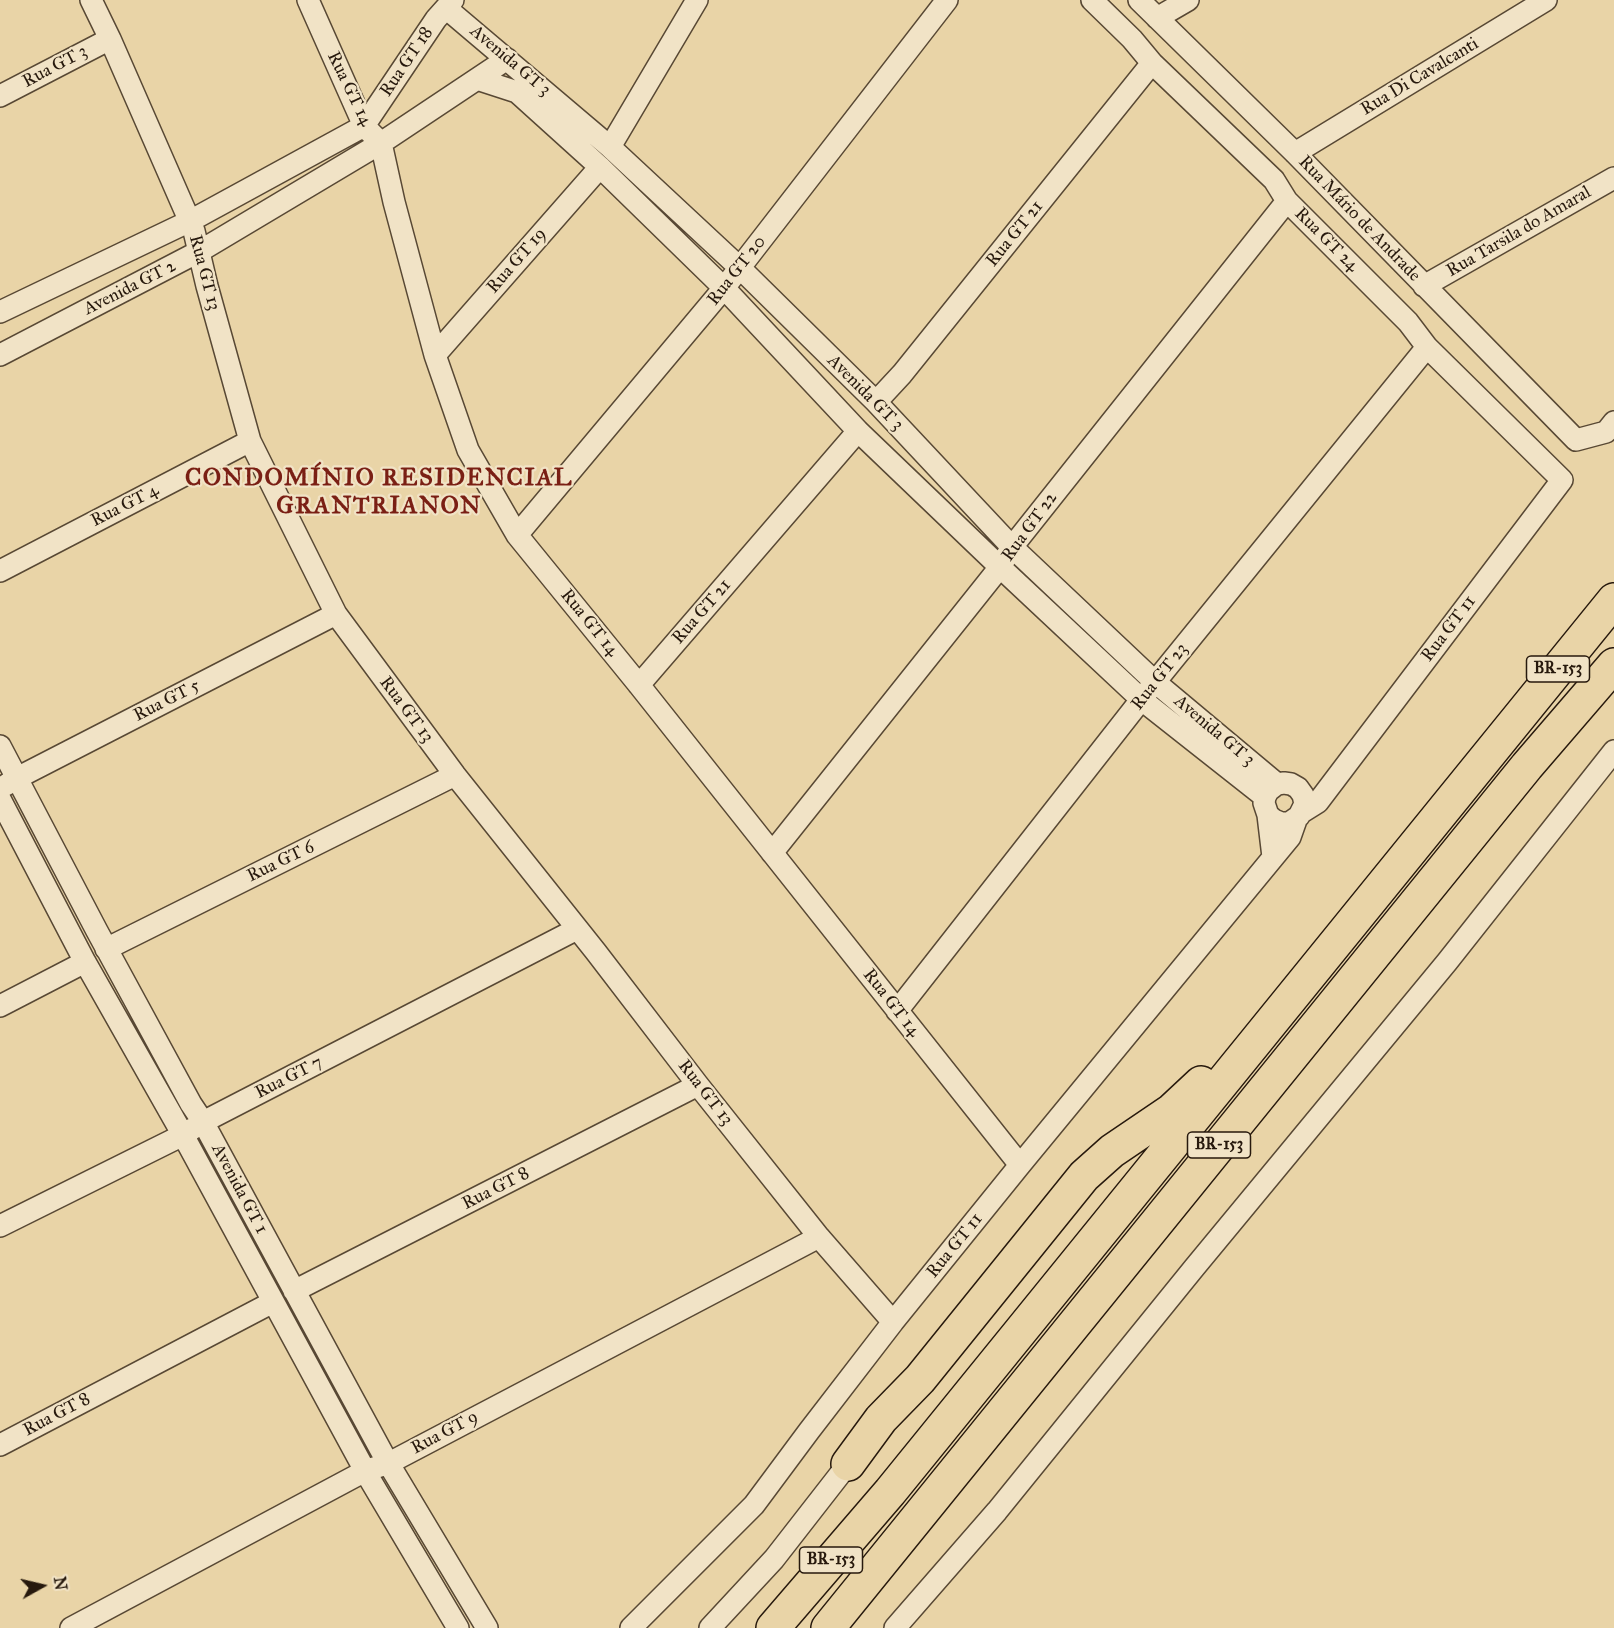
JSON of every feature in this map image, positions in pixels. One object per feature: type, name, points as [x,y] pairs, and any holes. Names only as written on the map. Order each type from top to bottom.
[{"type":"highway","name":"BR-153","points":[[773,1628],[890,1492],[1614,600]]},
{"type":"highway","name":"BR-153","points":[[828,1628],[1520,775],[1614,665]]},
{"type":"highway","points":[[848,1464],[881,1419],[920,1378],[1084,1176],[1112,1151],[1171,1111],[1221,1062],[1256,1040]]},
{"type":"highway","points":[[848,1464],[862,1458],[877,1461],[888,1471],[890,1492]]},
{"type":"street","name":"Rua GT 13","points":[[91,0],[190,221],[250,441],[336,614],[455,775],[698,1085],[819,1237],[893,1322]]},
{"type":"street","name":"Rua GT 14","points":[[308,0],[364,126],[381,143],[394,202],[435,355],[468,450],[517,534],[1020,1166]]},
{"type":"street","points":[[610,147],[697,0]]},
{"type":"street","name":"Rua GT 20","points":[[517,534],[724,288],[947,0]]},
{"type":"street","name":"Rua GT 24","points":[[1092,0],[1132,39],[1152,63],[1274,180],[1287,201],[1408,322],[1427,347],[1562,480]]},
{"type":"street","name":"Rua Mário de Andrade","points":[[1139,0],[1295,153],[1576,440],[1606,432],[1614,422]]},
{"type":"street","points":[[1157,18],[1188,0]]},
{"type":"street","name":"Rua Di Cavalcanti","points":[[1295,153],[1546,0]]},
{"type":"street","name":"Rua GT 18","points":[[364,126],[436,19],[449,4]]},
{"type":"street","name":"Avenida GT 3","points":[[449,4],[507,59],[610,147],[740,268],[876,402],[1012,547],[1277,796]]},
{"type":"street","name":"Rua GT 3","points":[[0,96],[110,39]]},
{"type":"street","name":"Avenida GT 2","points":[[0,355],[200,251],[381,143],[507,59]]},
{"type":"street","name":"Rua GT 21","points":[[876,402],[902,374],[1152,63]]},
{"type":"street","name":"Avenida GT 3","points":[[477,79],[517,92],[600,167],[724,288],[858,431],[1142,700],[1277,796]]},
{"type":"street","name":"Avenida GT 2","points":[[0,312],[190,221],[364,126]]},
{"type":"street","name":"Rua GT 19","points":[[435,355],[600,167]]},
{"type":"street","name":"Rua Tarsila do Amaral","points":[[1424,286],[1614,178]]},
{"type":"street","name":"Rua GT 22","points":[[772,853],[1287,201]]},
{"type":"street","name":"Rua GT 23","points":[[897,1011],[1155,682],[1427,347]]},
{"type":"street","name":"Rua GT 21","points":[[639,685],[858,431]]},
{"type":"street","name":"Rua GT 4","points":[[0,571],[250,441]]},
{"type":"street","name":"Rua GT 11","points":[[632,1628],[754,1505],[893,1322],[1290,837],[1299,816],[1318,802],[1562,480]]},
{"type":"street","name":"Rua GT 5","points":[[8,784],[336,614]]},
{"type":"street","name":"Avenida GT 1","points":[[0,746],[8,784],[106,949],[389,1463],[487,1628]]},
{"type":"street","points":[[896,1628],[997,1511],[1439,971],[1614,751]]},
{"type":"street","name":"Rua GT 6","points":[[106,949],[455,775]]},
{"type":"street","points":[[1277,796],[1336,779]]},
{"type":"street","points":[[1303,795],[1305,804],[1299,816],[1289,823],[1274,820],[1277,796],[1303,795]]},
{"type":"street","points":[[1273,857],[1277,796]]},
{"type":"street","name":"Avenida GT 1","points":[[0,800],[85,962],[183,1135],[365,1471],[458,1628]]},
{"type":"street","name":"Rua GT 7","points":[[0,1226],[183,1135],[203,1122],[577,929]]},
{"type":"street","points":[[0,1006],[85,962]]},
{"type":"street","name":"Rua GT 8","points":[[294,1291],[698,1085]]},
{"type":"street","name":"Rua GT 9","points":[[71,1628],[365,1471],[389,1463],[819,1237]]},
{"type":"street","name":"Rua GT 8","points":[[0,1445],[273,1302]]},
{"type":"street","points":[[710,1628],[774,1559],[848,1464]]},
{"type":"district","name":"CONDOMÍNIO RESIDENCIAL GRANTRIANON","points":[[379,493]]}]
